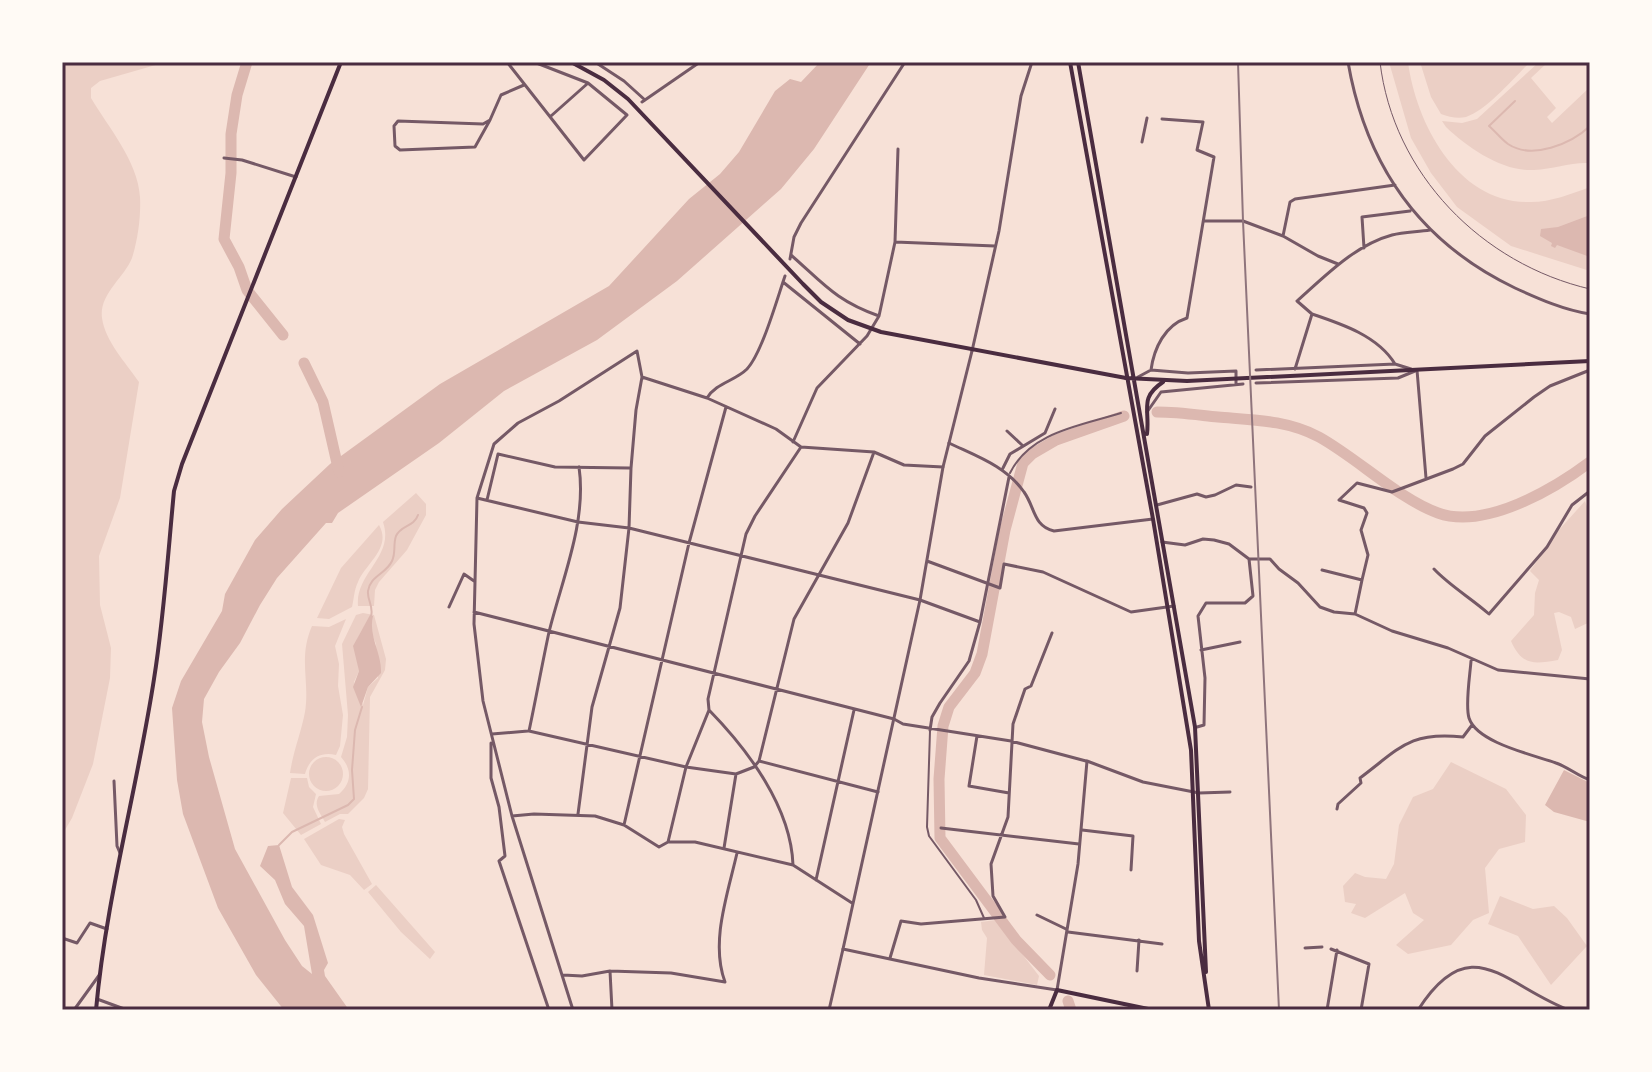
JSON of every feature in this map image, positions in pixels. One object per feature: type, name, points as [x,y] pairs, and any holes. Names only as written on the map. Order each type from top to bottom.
[{"type":"main road","points":[[96,1010],[120,853],[154,677],[174,491],[341,62]]},
{"type":"main road","points":[[571,62],[604,80],[651,122],[821,302],[848,320],[872,329],[972,351],[1126,378],[1165,381],[1590,361]]},
{"type":"main road","points":[[1070,62],[1153,519],[1197,793]]},
{"type":"main road","points":[[1078,62],[1195,727],[1199,941],[1209,1010]]},
{"type":"main road","points":[[1146,442],[1146,403],[1151,390],[1165,381]]},
{"type":"main road","points":[[1049,1010],[1057,990],[1153,1010]]},
{"type":"street","points":[[507,62],[584,160],[627,115],[588,83],[534,62]]},
{"type":"street","points":[[595,62],[644,101],[700,62]]},
{"type":"street","points":[[604,67],[609,62]]},
{"type":"street","points":[[879,316],[853,307],[833,295],[790,257],[801,223],[905,62]]},
{"type":"street","points":[[829,1010],[920,600],[943,467],[996,246],[1021,96],[1032,62]]},
{"type":"street","points":[[1348,62],[1376,156],[1430,230],[1462,258],[1504,282],[1540,299],[1590,314]]},
{"type":"street","points":[[551,116],[588,83]]},
{"type":"street","points":[[490,120],[474,125],[398,121],[394,126],[395,146],[400,150],[475,147],[490,120],[501,95],[524,85]]},
{"type":"street","points":[[1142,142],[1147,118]]},
{"type":"street","points":[[1151,370],[1153,353],[1171,327],[1187,318],[1214,157],[1197,150],[1203,122],[1162,119]]},
{"type":"street","points":[[793,442],[817,388],[860,344],[879,316],[895,242],[898,149]]},
{"type":"street","points":[[225,158],[296,177]]},
{"type":"street","points":[[1283,236],[1290,202],[1295,199],[1395,185]]},
{"type":"street","points":[[1364,248],[1362,217],[1413,210]]},
{"type":"street","points":[[1204,221],[1243,221],[1283,236],[1338,264]]},
{"type":"street","points":[[1395,364],[1390,356],[1353,328],[1312,314],[1297,301],[1338,264],[1364,248],[1391,235],[1430,230]]},
{"type":"street","points":[[895,242],[996,246]]},
{"type":"street","points":[[707,398],[712,389],[741,375],[758,354],[785,276]]},
{"type":"street","points":[[783,282],[860,344]]},
{"type":"street","points":[[1295,369],[1312,314]]},
{"type":"street","points":[[474,614],[477,498],[490,450],[518,423],[637,351],[642,377],[620,608],[592,707],[578,814]]},
{"type":"street","points":[[1256,370],[1395,364],[1417,370]]},
{"type":"street","points":[[1135,379],[1151,370],[1188,373],[1236,371],[1236,384]]},
{"type":"street","points":[[1256,383],[1398,378],[1417,370]]},
{"type":"street","points":[[1417,370],[1426,478]]},
{"type":"street","points":[[1355,614],[1368,555],[1361,530],[1367,513],[1364,508],[1339,500],[1357,483],[1392,492],[1463,464],[1485,436],[1550,386],[1590,370]]},
{"type":"street","points":[[642,377],[707,398],[776,429],[801,447],[874,452],[904,465],[943,467]]},
{"type":"street","points":[[1147,412],[1161,392],[1243,384]]},
{"type":"street","points":[[624,825],[689,543],[726,407]]},
{"type":"street","points":[[1003,468],[1010,454],[1045,433],[1055,409]]},
{"type":"street","points":[[984,918],[976,900],[929,836],[932,717],[969,661],[980,622],[1009,477],[1027,448],[1044,438],[1121,413]]},
{"type":"street","points":[[1007,431],[1022,445]]},
{"type":"street","points":[[949,443],[1003,468],[1024,491],[1038,522],[1047,529],[1054,531],[1153,519]]},
{"type":"street","points":[[668,842],[686,767],[709,710],[713,674],[746,534],[801,447]]},
{"type":"street","points":[[492,736],[529,731],[686,767],[736,774],[754,767],[759,761],[794,619],[848,523],[874,452]]},
{"type":"street","points":[[487,500],[498,454],[540,465],[631,468]]},
{"type":"street","points":[[529,731],[549,633],[578,522],[582,487],[579,467]]},
{"type":"street","points":[[1157,505],[1197,494],[1206,497],[1215,495],[1236,485],[1251,487]]},
{"type":"street","points":[[1434,569],[1447,583],[1462,591],[1489,614],[1547,547],[1572,505],[1590,491]]},
{"type":"street","points":[[477,498],[578,522],[629,528],[920,600],[980,622]]},
{"type":"street","points":[[1157,544],[1185,545],[1203,539],[1229,544],[1250,559],[1275,561],[1279,569],[1298,583],[1320,607],[1355,614],[1498,670],[1590,679]]},
{"type":"street","points":[[1195,727],[1204,725],[1205,678],[1198,616],[1206,603],[1245,603],[1253,596],[1250,559]]},
{"type":"street","points":[[927,561],[1000,588],[1004,564],[1043,572],[1131,612],[1174,606]]},
{"type":"street","points":[[1322,570],[1362,580]]},
{"type":"street","points":[[449,607],[464,574],[474,579],[475,651],[483,701],[512,816],[573,1010]]},
{"type":"street","points":[[474,614],[778,689],[903,724],[1011,741],[1087,761],[1143,782],[1197,793],[1230,792]]},
{"type":"street","points":[[890,959],[901,921],[921,924],[1005,917],[993,896],[990,879],[991,864],[1008,817],[1013,724],[1025,689],[1031,686],[1052,633]]},
{"type":"street","points":[[1201,650],[1240,642]]},
{"type":"street","points":[[1471,659],[1468,716],[1472,724],[1482,733],[1521,752],[1559,764],[1590,780]]},
{"type":"street","points":[[709,710],[772,795],[786,824],[792,844],[793,865]]},
{"type":"street","points":[[816,880],[854,710]]},
{"type":"street","points":[[1337,809],[1338,804],[1361,783],[1360,778],[1408,742],[1436,734],[1463,737],[1472,724]]},
{"type":"street","points":[[492,736],[491,778],[499,807],[505,856],[499,861],[549,1010]]},
{"type":"street","points":[[977,736],[969,786],[1009,793]]},
{"type":"street","points":[[759,761],[878,792]]},
{"type":"street","points":[[843,949],[1057,990],[1082,830],[1087,761]]},
{"type":"street","points":[[724,848],[736,774]]},
{"type":"street","points":[[114,781],[117,846],[120,853]]},
{"type":"street","points":[[512,816],[578,814],[624,825],[659,847],[668,842],[695,842],[793,865],[852,903]]},
{"type":"street","points":[[941,828],[1079,844]]},
{"type":"street","points":[[1082,830],[1133,836],[1131,870]]},
{"type":"street","points":[[562,976],[610,971],[671,973],[725,982],[721,973],[719,931],[737,853]]},
{"type":"street","points":[[1037,915],[1068,931],[1162,944]]},
{"type":"street","points":[[62,938],[77,943],[90,923],[107,929]]},
{"type":"street","points":[[1137,971],[1139,940]]},
{"type":"street","points":[[1305,948],[1322,947]]},
{"type":"street","points":[[1331,949],[1369,964],[1361,1010]]},
{"type":"street","points":[[1327,1010],[1337,950]]},
{"type":"street","points":[[1418,1010],[1439,981],[1468,965],[1484,967],[1509,977],[1546,1001],[1569,1010]]},
{"type":"street","points":[[610,971],[612,1010]]},
{"type":"street","points":[[74,1010],[100,974]]},
{"type":"street","points":[[97,999],[127,1010]]},
{"type":"lane","points":[[1380,62],[1395,122],[1413,160],[1452,213],[1513,260],[1541,274],[1590,289]]},
{"type":"shaded area","points":[[62,62],[166,62],[100,81],[91,88],[91,98],[121,145],[138,184],[140,212],[134,251],[104,301],[102,318],[112,343],[139,382],[120,498],[99,556],[100,605],[111,648],[110,678],[93,764],[62,835]]},
{"type":"shaded area","points":[[820,62],[871,62],[814,149],[781,189],[677,281],[597,340],[504,391],[439,443],[338,513],[332,523],[326,523],[277,578],[240,643],[219,672],[204,699],[202,722],[235,849],[285,940],[302,966],[312,974],[304,926],[285,904],[275,880],[260,866],[268,846],[279,845],[292,887],[313,915],[328,963],[325,976],[349,1010],[284,1010],[256,975],[218,908],[183,814],[177,780],[172,708],[181,681],[222,611],[225,594],[255,540],[282,509],[330,464],[440,384],[609,286],[689,199],[720,174],[739,152],[775,91],[790,79],[801,82]]},
{"type":"shaded area","points":[[1389,62],[1408,62],[1420,110],[1431,134],[1463,175],[1483,190],[1505,199],[1538,202],[1590,187],[1590,271],[1511,246],[1457,207],[1431,173],[1411,138]]},
{"type":"shaded area","points":[[1420,62],[1530,62],[1482,108],[1460,118],[1441,114],[1431,97]]},
{"type":"shaded area","points":[[1539,62],[1548,62],[1531,78],[1556,108],[1547,117],[1552,123],[1590,87],[1590,163],[1534,170],[1510,167],[1475,150],[1442,121],[1462,123],[1477,119]]},
{"type":"shaded area","points":[[1590,215],[1590,257],[1557,245],[1555,248],[1540,236],[1541,229],[1558,227]]},
{"type":"shaded area","points":[[416,493],[426,504],[426,515],[407,550],[379,582],[374,606],[358,606],[362,584],[384,545],[383,522]]},
{"type":"shaded area","points":[[1585,501],[1590,516],[1590,622],[1575,629],[1571,617],[1554,613],[1562,650],[1558,660],[1542,662],[1524,659],[1511,641],[1534,615],[1539,580],[1530,571],[1558,531]]},
{"type":"shaded area","points":[[379,525],[382,533],[380,548],[358,582],[352,607],[329,619],[317,618],[341,568]]},
{"type":"shaded area","points":[[356,615],[374,615],[386,659],[385,670],[370,697],[368,789],[364,798],[348,814],[340,814],[325,822],[317,799],[319,796],[339,794],[349,776],[341,757],[347,737],[348,715],[342,644]],"holes":[[[372,617],[370,629],[376,644],[378,678],[368,687],[363,705],[354,682],[359,671],[357,639]]]},
{"type":"shaded area","points":[[370,615],[373,616],[372,631],[381,673],[368,687],[361,707],[353,687],[359,671],[353,646]]},
{"type":"shaded area","points":[[346,619],[335,646],[343,715],[340,746],[336,755],[316,757],[305,774],[290,773],[305,712],[305,659],[312,626],[329,627]]},
{"type":"shaded area","points":[[326,757],[338,762],[343,774],[338,786],[326,791],[314,786],[309,774],[314,762]]},
{"type":"shaded area","points":[[1451,762],[1506,789],[1526,815],[1525,842],[1499,849],[1485,868],[1489,913],[1473,920],[1451,945],[1408,954],[1396,945],[1424,920],[1413,913],[1405,893],[1365,918],[1351,913],[1356,904],[1345,902],[1343,886],[1355,873],[1386,879],[1394,864],[1399,825],[1413,797],[1433,789]]},
{"type":"shaded area","points":[[1564,770],[1590,783],[1590,822],[1554,812],[1545,805]]},
{"type":"shaded area","points":[[291,778],[307,778],[309,787],[316,794],[313,807],[321,824],[301,835],[283,813]]},
{"type":"shaded area","points":[[339,819],[345,820],[342,827],[344,834],[372,884],[364,890],[350,875],[321,865],[304,839]]},
{"type":"shaded area","points":[[376,885],[435,952],[430,959],[401,932],[368,892]]},
{"type":"shaded area","points":[[1500,896],[1533,909],[1554,906],[1587,946],[1551,985],[1518,936],[1488,924]]},
{"type":"shaded area","points":[[996,920],[1039,976],[1037,985],[984,975],[987,938],[981,922]]},
{"type":"waterway","points":[[247,62],[237,95],[231,134],[231,173],[224,239],[247,290],[283,335]]},
{"type":"waterway","points":[[1515,101],[1489,126],[1505,142],[1518,149],[1551,148],[1573,139],[1590,126]]},
{"type":"waterway","points":[[304,363],[323,402],[339,472]]},
{"type":"waterway","points":[[1157,412],[1270,422],[1307,431],[1423,507],[1457,517],[1477,516],[1518,504],[1558,484],[1590,462]]},
{"type":"waterway","points":[[1050,975],[1016,940],[940,838],[939,779],[943,726],[949,707],[975,673],[982,654],[1005,530],[1023,463],[1056,440],[1124,416]]},
{"type":"waterway","points":[[371,616],[369,586],[392,561],[398,532],[414,522],[418,515]]},
{"type":"waterway","points":[[279,845],[292,832],[348,805],[354,799],[352,770],[355,730],[362,707]]},
{"type":"waterway","points":[[1068,1001],[1071,1010]]},
{"type":"railway","points":[[1238,62],[1279,1010]]}]
